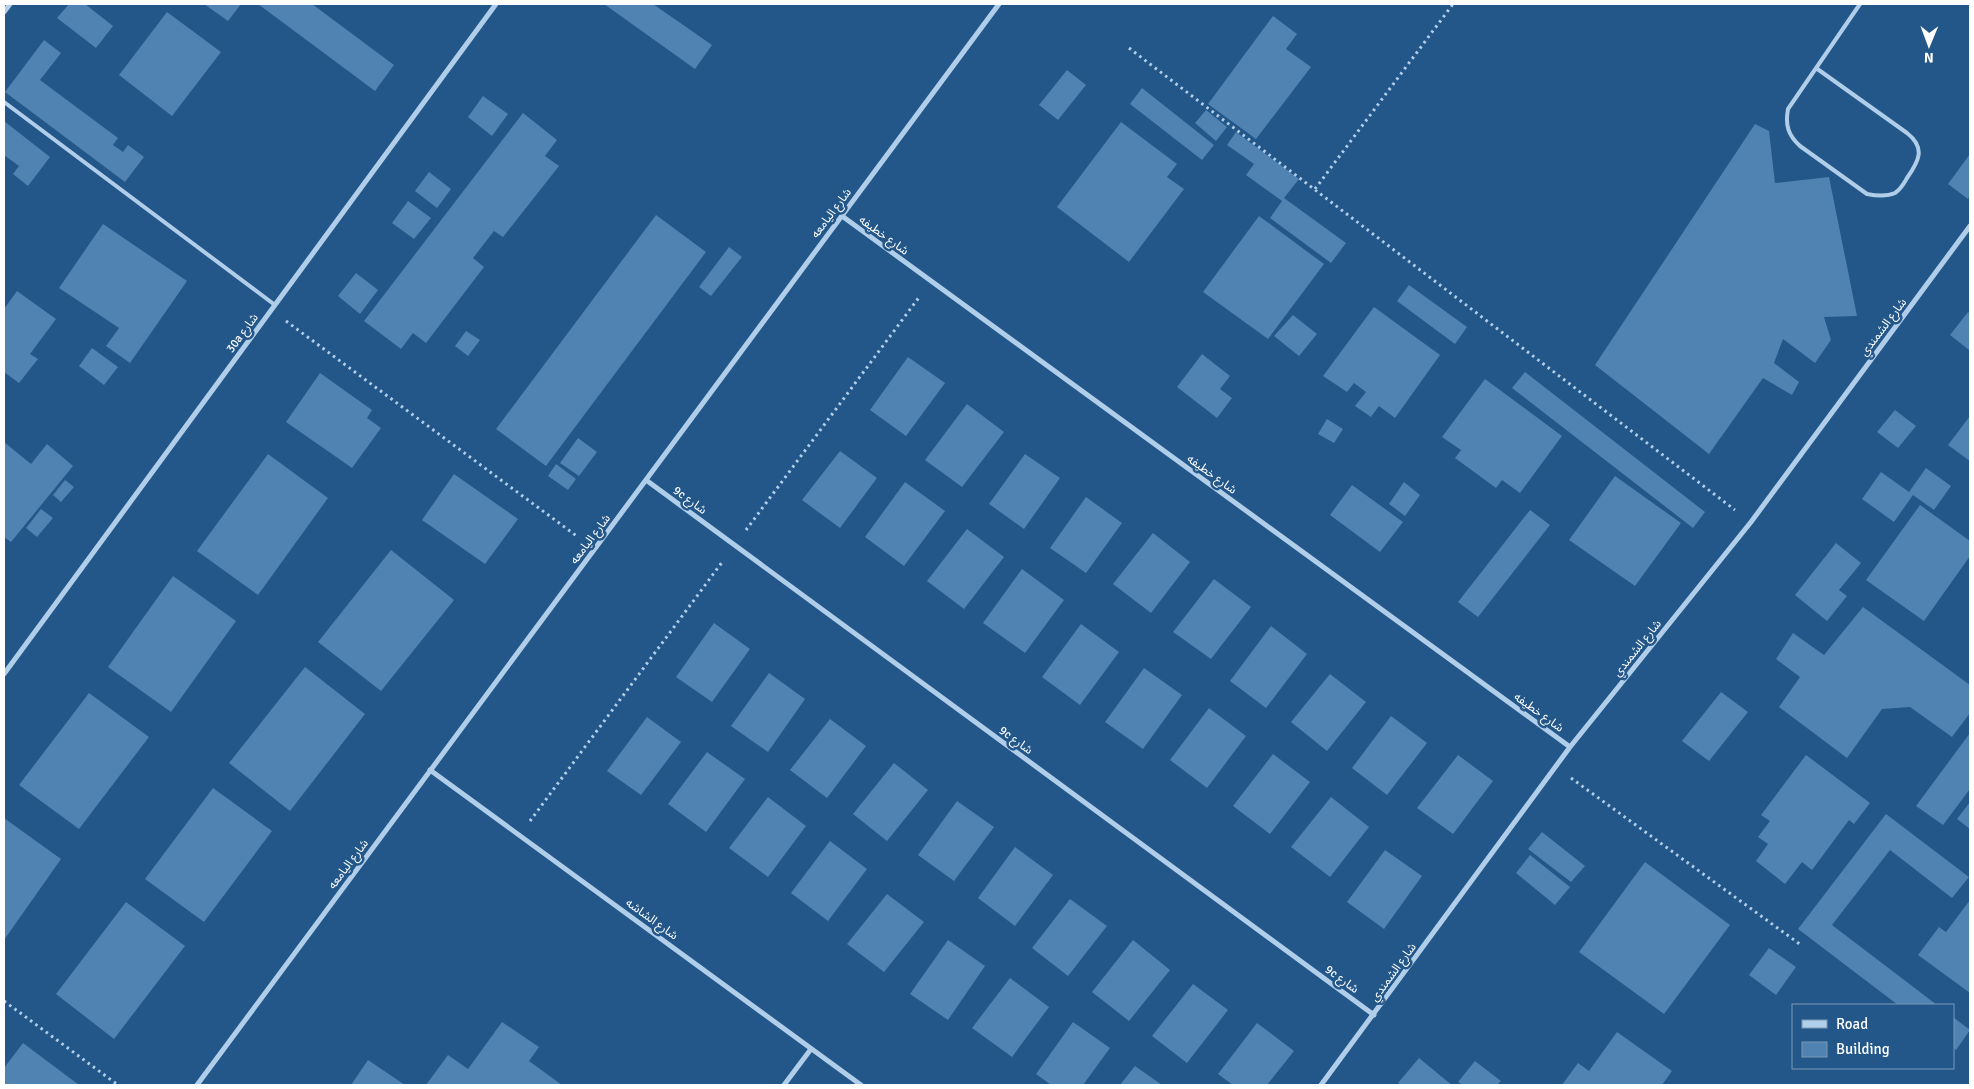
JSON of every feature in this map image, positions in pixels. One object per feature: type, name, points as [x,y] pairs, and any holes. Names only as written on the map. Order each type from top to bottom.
[{"type":"street","points":[[4,12],[10,4]]},
{"type":"street","name":"30a شارع","points":[[4,674],[496,4]]},
{"type":"street","name":"شارع اليامعه","points":[[196,1085],[999,4]]},
{"type":"street","name":"شارع خطيفه","points":[[842,216],[1570,747]]},
{"type":"street","name":"شارع الشمندي","points":[[1321,1085],[1570,747],[1750,522],[1970,226]]},
{"type":"street","name":"9c شارع","points":[[646,480],[1374,1015]]},
{"type":"street","name":"شارع الشاشه","points":[[430,770],[861,1085]]},
{"type":"street","points":[[784,1085],[811,1049]]},
{"type":"lane","points":[[1816,68],[1907,133],[1916,142],[1919,148],[1917,164],[1900,189],[1894,193],[1877,196],[1868,194],[1792,138],[1787,129],[1788,109],[1816,68],[1860,4]]},
{"type":"lane","points":[[4,102],[275,305]]},
{"type":"path","points":[[1315,190],[1453,4]]},
{"type":"path","points":[[1130,48],[1750,522]]},
{"type":"path","points":[[271,310],[595,549]]},
{"type":"path","points":[[1556,768],[1801,945]]},
{"type":"path","points":[[4,1001],[118,1085]]},
{"type":"building","points":[[69,4],[85,4],[113,26],[96,48],[57,18]]},
{"type":"building","points":[[204,4],[241,4],[228,21]]},
{"type":"building","points":[[258,4],[312,4],[394,65],[375,91]]},
{"type":"building","points":[[604,4],[653,4],[712,45],[695,69]]},
{"type":"building","points":[[167,12],[221,52],[172,116],[119,75]]},
{"type":"building","points":[[1273,16],[1297,34],[1286,49],[1311,67],[1256,139],[1208,104]]},
{"type":"building","points":[[44,40],[61,53],[40,80],[118,138],[113,145],[123,152],[128,145],[144,157],[125,182],[5,92]]},
{"type":"building","points":[[1067,70],[1086,85],[1058,120],[1039,105]]},
{"type":"building","points":[[1142,88],[1214,145],[1202,160],[1130,104]]},
{"type":"building","points":[[483,96],[508,114],[492,136],[468,117]]},
{"type":"building","points":[[1206,110],[1227,127],[1216,141],[1195,123]]},
{"type":"building","points":[[523,113],[557,140],[545,156],[559,166],[503,237],[494,231],[473,258],[484,267],[426,343],[413,333],[401,349],[364,321]]},
{"type":"building","points":[[4,121],[50,157],[28,186],[13,174],[19,166],[4,155]]},
{"type":"building","points":[[1121,122],[1177,164],[1167,177],[1184,189],[1129,262],[1057,207]]},
{"type":"building","points":[[1755,124],[1769,131],[1775,183],[1829,177],[1857,316],[1824,317],[1831,340],[1815,363],[1783,339],[1774,363],[1799,382],[1792,395],[1763,378],[1709,454],[1595,365]]},
{"type":"building","points":[[1236,132],[1299,179],[1284,198],[1346,243],[1331,263],[1270,218],[1282,201],[1246,175],[1254,164],[1227,145]]},
{"type":"building","points":[[1970,154],[1970,195],[1968,199],[1948,184]]},
{"type":"building","points":[[429,172],[451,189],[437,208],[415,191]]},
{"type":"building","points":[[408,201],[431,218],[414,239],[392,223]]},
{"type":"building","points":[[656,215],[706,252],[546,466],[496,429]]},
{"type":"building","points":[[1259,216],[1324,264],[1268,339],[1203,292]]},
{"type":"building","points":[[103,224],[187,281],[130,363],[106,346],[119,328],[59,288]]},
{"type":"building","points":[[729,247],[742,257],[711,296],[699,287]]},
{"type":"building","points":[[356,273],[378,290],[360,314],[338,296]]},
{"type":"building","points":[[1409,285],[1467,327],[1455,344],[1397,301]]},
{"type":"building","points":[[17,291],[56,319],[30,354],[38,359],[19,383],[4,372],[4,309]]},
{"type":"building","points":[[1374,307],[1440,355],[1395,418],[1379,406],[1371,417],[1355,406],[1366,392],[1354,383],[1347,392],[1323,376]]},
{"type":"building","points":[[1968,312],[1970,314],[1969,350],[1950,335]]},
{"type":"building","points":[[1293,315],[1317,334],[1299,356],[1274,336]]},
{"type":"building","points":[[466,331],[480,340],[468,356],[455,346]]},
{"type":"building","points":[[92,348],[118,367],[104,385],[79,366]]},
{"type":"building","points":[[1202,354],[1230,376],[1220,389],[1232,398],[1217,418],[1177,387]]},
{"type":"building","points":[[908,357],[945,383],[906,436],[870,410]]},
{"type":"building","points":[[1525,372],[1705,512],[1693,528],[1512,388]]},
{"type":"building","points":[[320,373],[372,410],[367,418],[381,428],[352,468],[286,422]]},
{"type":"building","points":[[1485,379],[1562,436],[1520,493],[1502,480],[1496,488],[1455,458],[1461,450],[1442,437]]},
{"type":"building","points":[[967,404],[1004,432],[962,487],[925,460]]},
{"type":"building","points":[[1895,410],[1916,426],[1898,448],[1877,432]]},
{"type":"building","points":[[1970,416],[1970,461],[1948,445]]},
{"type":"building","points":[[1327,419],[1343,429],[1334,443],[1318,434]]},
{"type":"building","points":[[578,438],[597,452],[579,476],[560,463]]},
{"type":"building","points":[[4,442],[31,464],[47,444],[73,466],[11,542],[4,537]]},
{"type":"building","points":[[840,451],[877,478],[840,528],[802,500]]},
{"type":"building","points":[[268,454],[328,498],[258,595],[197,551]]},
{"type":"building","points":[[1025,454],[1060,478],[1024,529],[989,504]]},
{"type":"building","points":[[556,464],[576,479],[568,490],[548,476]]},
{"type":"building","points":[[1926,468],[1951,486],[1934,510],[1913,495],[1894,522],[1862,499],[1881,472],[1909,492]]},
{"type":"building","points":[[454,474],[518,519],[485,564],[422,520]]},
{"type":"building","points":[[1615,476],[1681,523],[1635,586],[1569,540]]},
{"type":"building","points":[[65,480],[74,487],[61,502],[53,495]]},
{"type":"building","points":[[905,482],[945,511],[904,566],[865,537]]},
{"type":"building","points":[[1404,482],[1420,495],[1405,516],[1389,504]]},
{"type":"building","points":[[1352,485],[1403,522],[1380,552],[1330,515]]},
{"type":"building","points":[[1086,497],[1122,523],[1086,573],[1050,548]]},
{"type":"building","points":[[1920,505],[1970,541],[1970,556],[1924,621],[1866,580]]},
{"type":"building","points":[[41,509],[53,518],[37,537],[26,528]]},
{"type":"building","points":[[1530,510],[1550,525],[1478,617],[1458,602]]},
{"type":"building","points":[[967,529],[1004,557],[964,609],[927,581]]},
{"type":"building","points":[[1153,533],[1190,562],[1151,613],[1113,584]]},
{"type":"building","points":[[1836,543],[1861,563],[1839,590],[1847,596],[1827,621],[1795,595]]},
{"type":"building","points":[[391,550],[454,600],[381,691],[318,642]]},
{"type":"building","points":[[1022,569],[1064,600],[1025,653],[983,623]]},
{"type":"building","points":[[173,576],[236,621],[171,712],[108,667]]},
{"type":"building","points":[[1214,579],[1251,607],[1211,659],[1173,632]]},
{"type":"building","points":[[1863,607],[1970,685],[1970,713],[1952,737],[1910,707],[1882,709],[1847,758],[1779,707],[1800,677],[1776,659],[1793,633],[1824,655]]},
{"type":"building","points":[[714,623],[750,649],[712,702],[676,677]]},
{"type":"building","points":[[1081,624],[1119,652],[1080,705],[1042,677]]},
{"type":"building","points":[[1271,626],[1307,654],[1266,708],[1230,681]]},
{"type":"building","points":[[305,667],[365,714],[290,811],[229,763]]},
{"type":"building","points":[[1144,668],[1182,695],[1143,749],[1105,722]]},
{"type":"building","points":[[769,673],[805,699],[768,752],[731,726]]},
{"type":"building","points":[[1330,674],[1366,702],[1327,751],[1291,722]]},
{"type":"building","points":[[1721,692],[1748,712],[1709,761],[1682,741]]},
{"type":"building","points":[[89,693],[149,737],[79,829],[19,785]]},
{"type":"building","points":[[1209,708],[1246,736],[1207,788],[1170,760]]},
{"type":"building","points":[[1391,716],[1427,743],[1387,795],[1352,768]]},
{"type":"building","points":[[647,717],[681,742],[641,795],[607,771]]},
{"type":"building","points":[[830,719],[866,746],[827,798],[790,770]]},
{"type":"building","points":[[1970,733],[1970,789],[1943,825],[1916,806]]},
{"type":"building","points":[[707,752],[745,779],[706,832],[668,804]]},
{"type":"building","points":[[1273,754],[1310,782],[1270,834],[1233,806]]},
{"type":"building","points":[[1458,755],[1493,781],[1453,834],[1417,808]]},
{"type":"building","points":[[1806,755],[1870,803],[1854,824],[1849,820],[1812,870],[1802,862],[1785,884],[1756,861],[1768,844],[1758,837],[1770,821],[1761,815]]},
{"type":"building","points":[[894,763],[928,790],[887,841],[853,814]]},
{"type":"building","points":[[213,788],[272,831],[204,922],[145,879]]},
{"type":"building","points":[[768,797],[806,826],[768,877],[729,848]]},
{"type":"building","points":[[1331,797],[1369,827],[1330,877],[1291,847]]},
{"type":"building","points":[[957,801],[994,827],[954,881],[918,855]]},
{"type":"building","points":[[1970,802],[1970,829],[1957,819]]},
{"type":"building","points":[[1886,814],[1969,877],[1952,898],[1890,850],[1832,925],[1936,1004],[1897,1004],[1798,929]]},
{"type":"building","points":[[4,818],[61,859],[4,940]]},
{"type":"building","points":[[1542,832],[1585,866],[1571,882],[1528,849]]},
{"type":"building","points":[[830,841],[867,869],[828,921],[791,893]]},
{"type":"building","points":[[1015,847],[1053,875],[1015,926],[978,898]]},
{"type":"building","points":[[1385,850],[1422,876],[1384,929],[1347,902]]},
{"type":"building","points":[[1530,855],[1570,887],[1555,905],[1516,873]]},
{"type":"building","points":[[1645,862],[1730,925],[1664,1014],[1579,952]]},
{"type":"building","points":[[887,894],[924,922],[884,972],[847,944]]},
{"type":"building","points":[[1070,899],[1107,926],[1068,976],[1032,948]]},
{"type":"building","points":[[1970,900],[1970,993],[1918,955],[1939,927],[1946,932]]},
{"type":"building","points":[[126,902],[185,946],[114,1039],[56,994]]},
{"type":"building","points":[[948,940],[985,966],[948,1020],[910,994]]},
{"type":"building","points":[[1133,940],[1170,970],[1129,1021],[1092,992]]},
{"type":"building","points":[[1769,948],[1796,967],[1776,995],[1749,975]]},
{"type":"building","points":[[1010,978],[1049,1007],[1012,1057],[972,1028]]},
{"type":"building","points":[[1193,984],[1228,1010],[1187,1063],[1152,1036]]},
{"type":"building","points":[[1954,1018],[1970,1030],[1956,1050],[1954,1048]]},
{"type":"building","points":[[502,1022],[539,1047],[529,1061],[562,1085],[426,1085],[448,1055],[468,1069]]},
{"type":"building","points":[[1073,1022],[1110,1048],[1083,1085],[1051,1085],[1036,1074]]},
{"type":"building","points":[[1257,1023],[1294,1051],[1267,1085],[1233,1085],[1218,1074]]},
{"type":"building","points":[[1617,1032],[1672,1071],[1662,1085],[1562,1085],[1578,1063],[1589,1071]]},
{"type":"building","points":[[23,1043],[79,1085],[4,1085],[4,1068]]},
{"type":"building","points":[[1419,1058],[1452,1085],[1401,1085],[1398,1083]]},
{"type":"building","points":[[368,1060],[405,1085],[351,1085]]},
{"type":"building","points":[[1475,1061],[1501,1081],[1497,1085],[1463,1085],[1458,1082]]},
{"type":"building","points":[[1135,1066],[1162,1085],[1120,1085]]}]
